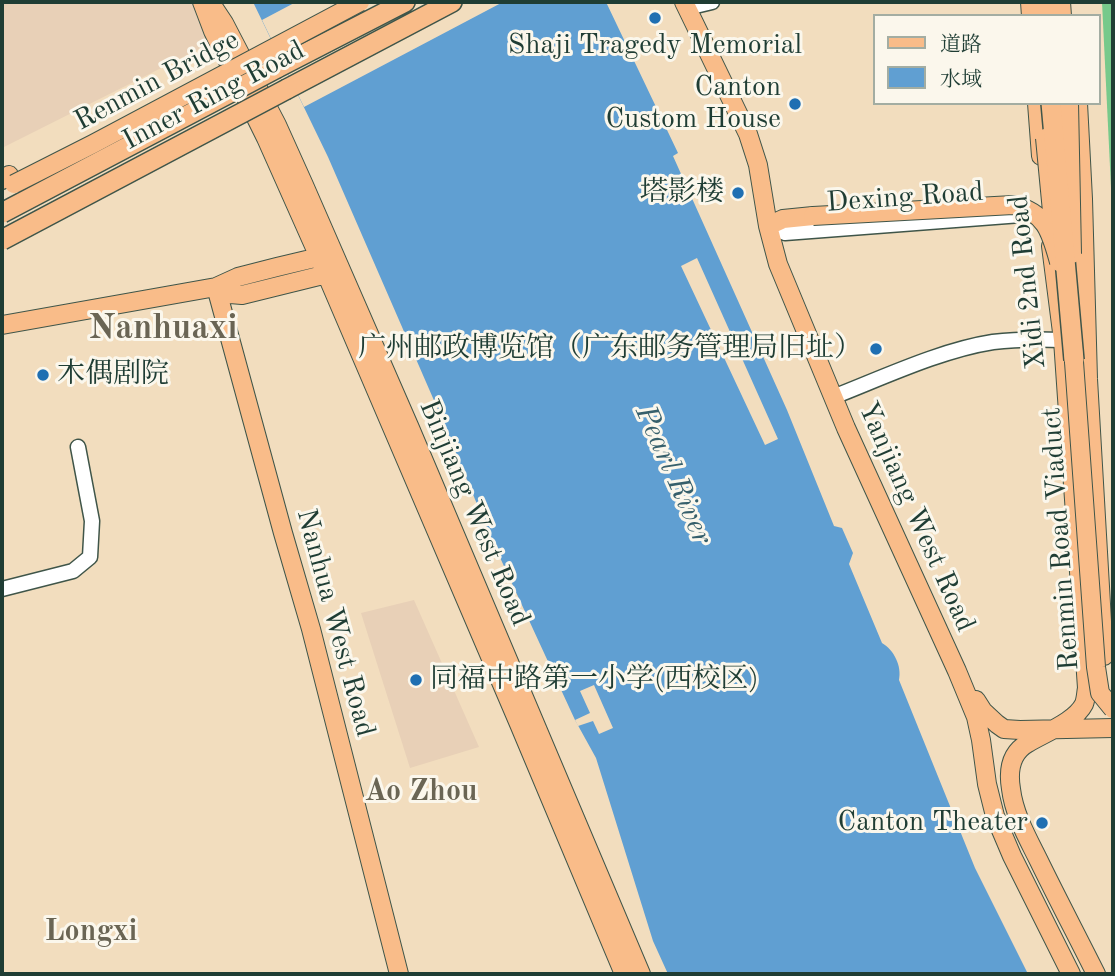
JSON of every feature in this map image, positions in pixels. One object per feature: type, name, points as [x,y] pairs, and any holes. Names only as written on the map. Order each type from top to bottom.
[{"type":"highway","name":"Inner Ring Road","points":[[2,213],[405,2]]},
{"type":"highway","name":"Inner Ring Road","points":[[2,240],[452,2]]},
{"type":"highway","points":[[1051,105],[1073,360]]},
{"type":"main road","name":"Binjiang West Road","points":[[202,2],[213,32],[410,428],[641,974]]},
{"type":"main road","name":"Binjiang West Road","points":[[210,2],[224,23],[277,125],[327,264],[624,974]]},
{"type":"main road","name":"Renmin Bridge","points":[[5,183],[213,67],[342,2]]},
{"type":"main road","name":"Renmin Bridge","points":[[5,183],[93,144],[360,2]]},
{"type":"main road","name":"Yanjiang West Road","points":[[685,5],[752,144],[778,264],[833,397],[976,717],[986,784],[995,816],[1071,974]]},
{"type":"main road","points":[[1040,105],[1049,190],[1073,360]]},
{"type":"main road","name":"Xidi 2nd Road","points":[[1040,105],[1047,213],[1063,340],[1074,518],[1099,678]]},
{"type":"main road","points":[[1058,105],[1064,181],[1084,272]]},
{"type":"main road","points":[[1069,105],[1073,360]]},
{"type":"main road","name":"Xidi 2nd Road","points":[[1078,105],[1099,678]]},
{"type":"main road","points":[[1047,213],[1064,181]]},
{"type":"main road","points":[[768,226],[783,219],[813,216],[1013,205],[1026,208],[1042,219],[1052,236],[1059,262]]},
{"type":"main road","points":[[2,325],[216,287],[238,277],[327,264]]},
{"type":"main road","name":"Nanhua West Road","points":[[216,287],[282,533],[311,629],[400,974]]},
{"type":"main road","name":"Renmin Road Viaduct","points":[[1073,360],[1096,667],[1100,693],[1113,709]]},
{"type":"main road","points":[[957,671],[983,711],[1004,729],[1113,727]]},
{"type":"main road","points":[[1096,974],[1019,818],[1011,791],[1010,768],[1018,749],[1056,728],[1083,706],[1099,678]]},
{"type":"street","points":[[685,5],[712,2]]},
{"type":"street","name":"Dexing Road","points":[[768,226],[785,233],[1047,213]]},
{"type":"street","points":[[833,397],[903,369],[970,347],[1007,340],[1063,340]]},
{"type":"street","points":[[2,589],[73,571],[90,557],[92,521],[78,447]]},
{"type":"shaded area","points":[[2,2],[197,2],[211,43],[2,148]]},
{"type":"shaded area","name":"同福中路第一小学(西校区)","points":[[414,600],[479,747],[410,768],[361,613]]},
{"type":"green space","points":[[1102,2],[1113,2],[1113,229]]},
{"type":"water","name":"Pearl River","points":[[253,2],[606,2],[678,153],[673,156],[787,410],[834,526],[842,528],[853,553],[849,564],[882,643],[896,659],[899,680],[975,868],[1028,974],[668,974],[653,941],[596,758],[575,720],[491,538],[328,157]]},
{"type":"pier","points":[[296,2],[503,2],[304,107],[262,20]]},
{"type":"pier","points":[[697,258],[778,439],[765,445],[681,266]]},
{"type":"pier","points":[[594,685],[613,728],[599,734],[593,721],[578,726],[575,720],[590,713],[580,691]]},
{"type":"place","name":"Shaji Tragedy Memorial","points":[[655,18]]},
{"type":"place","name":"Canton Custom House","points":[[795,104]]},
{"type":"place","name":"塔影楼","points":[[738,193]]},
{"type":"place","name":"广州邮政博览馆（广东邮务管理局旧址）","points":[[876,349]]},
{"type":"place","name":"木偶剧院","points":[[43,375]]},
{"type":"place","name":"同福中路第一小学(西校区)","points":[[416,680]]},
{"type":"place","name":"Canton Theater","points":[[1042,823]]},
{"type":"district","name":"Nanhuaxi","points":[[163,329]]},
{"type":"district","name":"Ao Zhou","points":[[421,792]]},
{"type":"district","name":"Longxi","points":[[91,932]]}]
